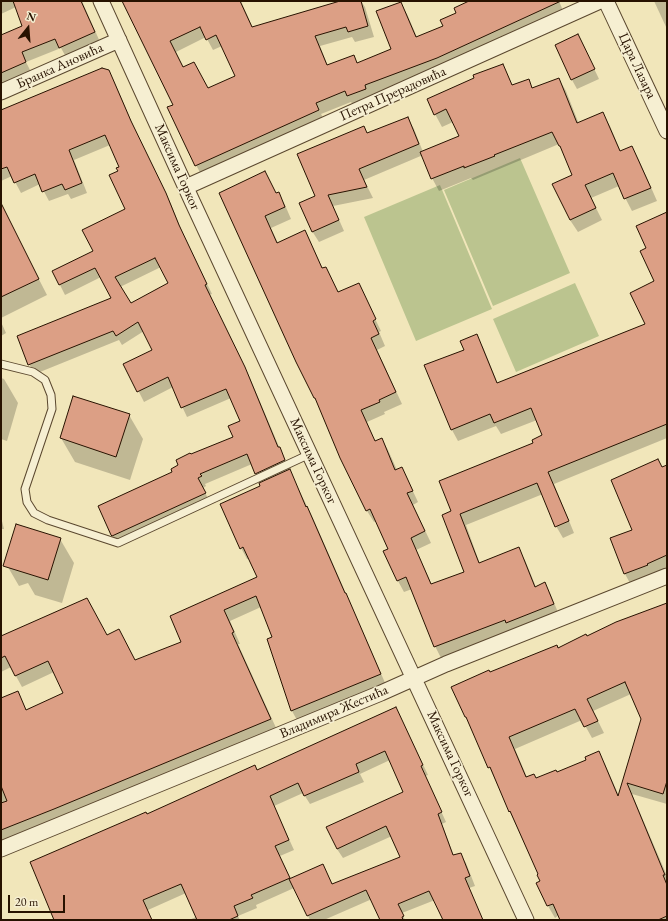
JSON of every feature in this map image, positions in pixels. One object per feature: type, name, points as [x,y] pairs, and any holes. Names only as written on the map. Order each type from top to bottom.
[{"type":"street","name":"Максима Горког","points":[[101,1],[526,920]]},
{"type":"street","name":"Петра Прерадовића","points":[[186,187],[600,1]]},
{"type":"street","name":"Цара Лазара","points":[[606,1],[667,131]]},
{"type":"street","name":"Бранка Ановића","points":[[1,92],[119,40]]},
{"type":"street","name":"Владимира Жестића","points":[[1,849],[381,693],[414,678],[667,576]]},
{"type":"lane","points":[[1,364],[33,372],[45,380],[52,395],[52,409],[26,489],[27,502],[34,513],[48,520],[118,543],[310,454]]},
{"type":"green space","points":[[520,158],[570,273],[493,306],[444,190]]},
{"type":"green space","points":[[440,185],[492,309],[416,341],[364,217]]},
{"type":"green space","points":[[575,283],[599,336],[516,372],[493,319]]},
{"type":"building","points":[[13,1],[81,1],[95,32],[59,48],[55,39],[22,52],[26,62],[1,73],[1,35],[22,26]]},
{"type":"building","points":[[122,1],[240,1],[252,27],[340,1],[361,1],[368,26],[348,32],[346,27],[315,36],[327,65],[354,55],[357,63],[391,49],[376,11],[401,2],[416,37],[443,26],[440,20],[456,13],[454,8],[469,1],[561,1],[437,58],[365,85],[366,89],[347,96],[345,91],[316,103],[319,110],[195,166],[167,107],[173,105]],"holes":[[[200,27],[206,40],[216,35],[235,76],[208,88],[194,62],[183,67],[170,41]]]},
{"type":"building","points":[[578,34],[595,69],[571,80],[555,45]]},
{"type":"building","points":[[503,64],[512,85],[529,79],[532,88],[559,78],[577,123],[603,112],[620,151],[632,146],[651,188],[624,199],[613,173],[585,185],[596,208],[570,220],[552,184],[572,175],[560,146],[552,132],[494,155],[495,156],[431,179],[420,152],[459,136],[446,109],[434,115],[427,99],[474,78],[473,75]]},
{"type":"building","points":[[102,68],[109,70],[131,121],[166,193],[179,225],[207,284],[205,285],[245,367],[278,447],[280,447],[285,460],[255,474],[247,454],[200,474],[202,476],[198,478],[206,493],[112,536],[111,535],[98,506],[172,472],[171,469],[178,465],[176,460],[190,453],[191,454],[233,437],[228,426],[240,421],[226,389],[181,408],[168,377],[137,392],[123,364],[152,350],[138,322],[116,336],[113,331],[28,365],[17,336],[111,298],[95,268],[59,285],[52,271],[93,251],[82,230],[125,209],[109,175],[118,171],[116,168],[119,167],[105,135],[69,150],[82,183],[65,190],[62,184],[42,192],[35,174],[14,183],[7,167],[1,169],[1,110]],"holes":[[[155,258],[168,283],[131,303],[115,277]]]},
{"type":"building","points":[[408,117],[419,144],[359,169],[367,187],[328,195],[339,220],[312,232],[299,203],[315,196],[297,154],[364,126],[367,133]]},
{"type":"building","points":[[265,171],[276,193],[279,192],[285,207],[265,216],[277,243],[305,230],[322,268],[326,267],[338,292],[359,283],[376,319],[373,321],[379,334],[371,338],[396,392],[379,400],[380,402],[361,410],[375,441],[382,438],[395,470],[402,467],[413,491],[407,493],[425,531],[411,538],[431,584],[464,572],[442,515],[451,511],[439,481],[533,443],[532,440],[542,435],[531,408],[494,423],[490,414],[451,430],[424,365],[464,350],[460,341],[477,334],[497,383],[645,324],[630,293],[654,281],[640,251],[646,248],[636,226],[667,212],[667,424],[548,472],[569,521],[555,527],[537,483],[460,514],[479,563],[519,547],[535,587],[545,582],[554,604],[506,623],[505,620],[434,647],[406,577],[397,581],[383,551],[388,549],[370,509],[366,511],[340,458],[315,398],[296,362],[219,193]]},
{"type":"building","points":[[1,203],[39,279],[1,297]]},
{"type":"building","points":[[73,396],[130,414],[116,457],[60,438]]},
{"type":"building","points":[[658,459],[662,467],[667,465],[667,555],[647,564],[648,565],[624,574],[610,538],[632,530],[611,480]]},
{"type":"building","points":[[290,469],[381,674],[291,711],[267,639],[272,637],[256,596],[224,610],[234,632],[232,633],[271,719],[1,830],[1,803],[7,801],[1,786],[1,698],[18,691],[26,710],[63,693],[48,661],[15,676],[5,656],[1,658],[1,636],[87,598],[107,635],[119,629],[135,660],[181,642],[170,616],[257,577],[243,547],[240,549],[220,504],[260,486],[259,483]]},
{"type":"building","points":[[16,524],[61,538],[48,580],[3,566]]},
{"type":"building","points":[[667,603],[667,781],[663,794],[627,783],[665,875],[663,875],[667,885],[667,916],[658,920],[560,920],[553,904],[547,906],[536,883],[540,881],[537,875],[538,874],[490,767],[488,768],[451,687],[489,670],[490,672],[557,645],[558,648],[586,634],[587,636],[616,622]],"holes":[[[625,682],[641,719],[618,796],[599,751],[585,757],[586,760],[557,772],[556,770],[536,778],[534,774],[526,777],[509,737],[575,709],[584,727],[598,721],[587,699]]]},
{"type":"building","points":[[396,707],[423,765],[421,766],[442,812],[438,814],[453,855],[461,853],[470,876],[465,878],[483,920],[443,920],[429,891],[398,904],[404,916],[402,917],[403,920],[380,920],[366,890],[307,916],[289,879],[323,864],[332,884],[400,857],[386,826],[337,849],[326,827],[403,792],[385,751],[356,764],[359,772],[304,796],[298,783],[270,796],[289,840],[275,846],[290,878],[251,895],[253,898],[234,906],[238,916],[229,920],[197,920],[181,884],[143,900],[152,920],[54,920],[30,862],[146,812],[147,814],[255,765],[257,770]]}]
